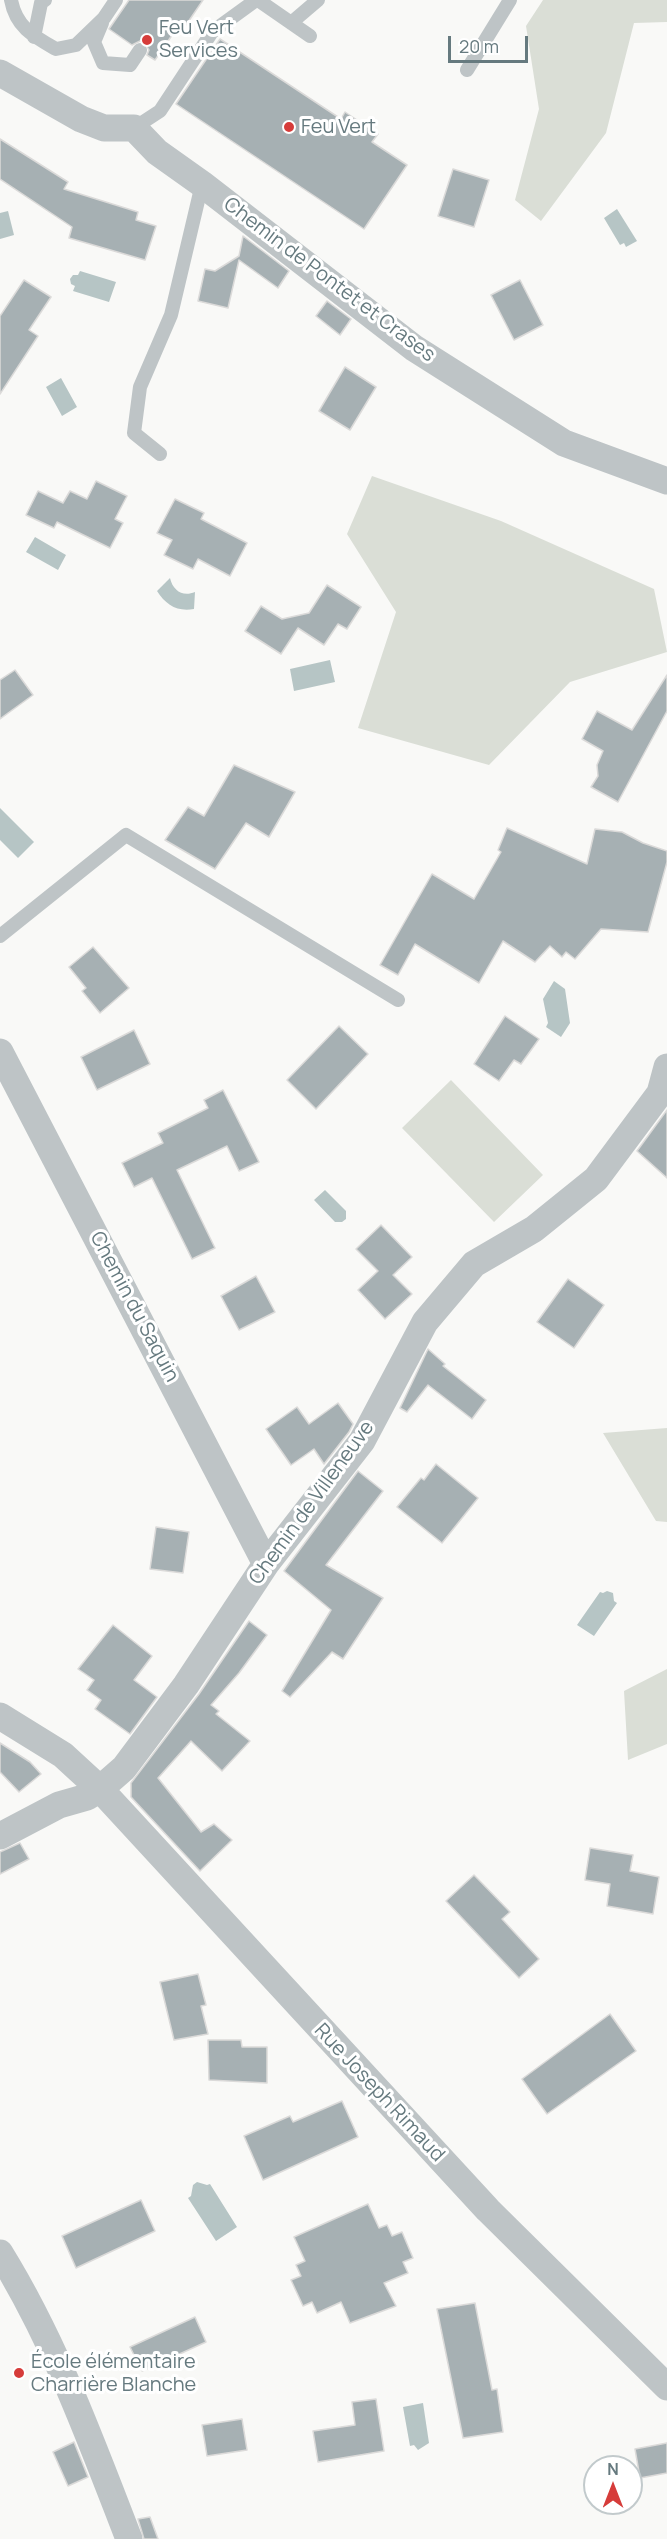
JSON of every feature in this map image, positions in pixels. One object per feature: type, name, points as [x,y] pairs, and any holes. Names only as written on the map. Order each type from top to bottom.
[{"type":"street","points":[[0,73],[81,119],[104,128],[134,128]]},
{"type":"street","name":"Chemin de Pontet et Crases","points":[[134,128],[158,152],[414,348],[564,443],[667,481]]},
{"type":"street","name":"Chemin du Saquin","points":[[0,1052],[266,1564]]},
{"type":"street","name":"Chemin de Villeneuve","points":[[100,1790],[124,1768],[186,1685],[266,1564],[363,1441],[425,1322],[474,1264],[534,1230],[596,1179],[660,1093],[667,1067]]},
{"type":"street","name":"Rue Joseph Rimaud","points":[[0,1716],[63,1755],[100,1790],[488,2210],[667,2387]]},
{"type":"street","points":[[0,1836],[59,1804],[87,1797],[100,1790]]},
{"type":"street","points":[[0,2253],[24,2291],[68,2383],[129,2539]]},
{"type":"lane","points":[[11,0],[14,16],[34,37],[56,49],[76,45],[104,18]]},
{"type":"lane","points":[[34,37],[40,3],[45,0]]},
{"type":"lane","points":[[116,0],[104,18],[94,42],[103,63],[130,65],[140,50]]},
{"type":"lane","points":[[134,128],[160,111],[212,32],[257,0],[310,36]]},
{"type":"lane","points":[[291,23],[318,0]]},
{"type":"lane","points":[[467,70],[510,0]]},
{"type":"lane","points":[[160,454],[134,433],[140,387],[171,315],[202,184]]},
{"type":"lane","points":[[0,936],[126,835],[398,1000]]},
{"type":"shaded area","points":[[543,0],[667,0],[667,22],[634,23],[606,133],[541,221],[515,200],[539,109],[526,26]]},
{"type":"shaded area","points":[[617,209],[637,241],[626,247],[624,243],[620,245],[604,218]]},
{"type":"shaded area","points":[[8,211],[14,235],[0,239],[0,213]]},
{"type":"shaded area","points":[[80,271],[116,282],[109,302],[73,291],[75,286],[71,284],[70,279],[73,275],[78,275]]},
{"type":"shaded area","points":[[61,378],[77,407],[62,416],[46,387]]},
{"type":"shaded area","points":[[372,476],[501,521],[654,589],[667,652],[570,682],[489,765],[358,728],[396,612],[347,534]]},
{"type":"shaded area","points":[[35,537],[66,555],[58,570],[26,552]]},
{"type":"shaded area","points":[[170,578],[173,586],[179,592],[186,594],[195,592],[194,609],[177,608],[168,604],[160,596],[157,591]]},
{"type":"shaded area","points":[[330,660],[335,682],[294,691],[290,669]]},
{"type":"shaded area","points":[[0,808],[34,842],[18,858],[0,840]]},
{"type":"shaded area","points":[[554,981],[565,989],[570,1023],[561,1037],[546,1027],[548,1023],[543,999]]},
{"type":"shaded area","points":[[451,1080],[543,1175],[494,1222],[402,1128]]},
{"type":"shaded area","points":[[325,1190],[346,1211],[346,1219],[342,1222],[335,1222],[314,1200]]},
{"type":"shaded area","points":[[667,1428],[667,1522],[656,1521],[603,1433]]},
{"type":"shaded area","points":[[600,1592],[613,1593],[614,1601],[617,1603],[594,1636],[577,1625]]},
{"type":"shaded area","points":[[667,1669],[667,1744],[628,1760],[624,1691]]},
{"type":"shaded area","points":[[197,2182],[210,2184],[237,2227],[216,2241],[188,2198],[191,2196],[193,2185]]},
{"type":"shaded area","points":[[423,2403],[429,2443],[418,2450],[414,2445],[410,2446],[403,2407]]},
{"type":"building","name":"Feu Vert Services","points":[[129,0],[203,0],[184,28],[179,25],[155,60],[147,55],[149,50],[145,43],[140,41],[132,45],[109,29]]},
{"type":"building","name":"Feu Vert","points":[[220,39],[341,119],[345,112],[378,134],[372,142],[407,165],[364,229],[176,104]]},
{"type":"building","points":[[0,139],[68,182],[64,189],[138,212],[136,220],[156,226],[145,260],[69,238],[72,227],[0,179]]},
{"type":"building","points":[[453,169],[489,180],[474,227],[438,216]]},
{"type":"building","points":[[243,236],[289,271],[278,288],[239,260],[228,308],[198,301],[205,269],[215,271],[239,256]]},
{"type":"building","points":[[24,280],[51,297],[29,330],[38,336],[0,394],[0,316]]},
{"type":"building","points":[[520,280],[543,325],[514,340],[491,295]]},
{"type":"building","points":[[327,301],[351,319],[340,335],[316,316]]},
{"type":"building","points":[[345,367],[376,387],[350,430],[319,411]]},
{"type":"building","points":[[96,481],[127,496],[115,519],[123,523],[110,548],[57,522],[54,528],[26,515],[38,491],[63,503],[70,491],[87,499]]},
{"type":"building","points":[[175,499],[204,513],[201,519],[247,543],[230,576],[198,559],[193,569],[164,555],[172,540],[157,533]]},
{"type":"building","points":[[327,585],[361,607],[347,629],[338,624],[324,645],[298,628],[281,654],[245,631],[261,606],[282,619],[309,613]]},
{"type":"building","points":[[15,670],[33,695],[0,719],[0,680]]},
{"type":"building","points":[[667,675],[667,711],[618,802],[591,787],[598,776],[597,765],[603,751],[582,739],[597,711],[632,730]]},
{"type":"building","points":[[234,765],[295,792],[269,837],[246,823],[215,869],[165,840],[188,807],[204,816]]},
{"type":"building","points":[[507,828],[587,864],[595,829],[622,832],[643,843],[667,851],[667,862],[648,932],[601,929],[575,959],[566,952],[562,957],[550,946],[535,962],[503,941],[479,983],[415,944],[398,975],[380,965],[432,874],[474,899],[501,852],[498,850]]},
{"type":"building","points":[[93,947],[129,988],[100,1013],[82,991],[86,988],[69,967]]},
{"type":"building","points":[[505,1016],[539,1039],[521,1064],[514,1060],[499,1081],[474,1064]]},
{"type":"building","points":[[339,1026],[368,1054],[316,1109],[287,1080]]},
{"type":"building","points":[[134,1030],[150,1064],[97,1090],[81,1057]]},
{"type":"building","points":[[223,1090],[259,1162],[239,1171],[227,1146],[177,1170],[215,1248],[192,1259],[152,1178],[134,1187],[122,1163],[163,1143],[158,1133],[208,1108],[204,1100]]},
{"type":"building","points":[[667,1110],[667,1178],[637,1151]]},
{"type":"building","points":[[381,1225],[412,1257],[393,1275],[412,1294],[385,1319],[358,1290],[378,1271],[356,1249]]},
{"type":"building","points":[[256,1276],[275,1312],[239,1330],[221,1296]]},
{"type":"building","points":[[568,1279],[604,1305],[574,1348],[537,1322]]},
{"type":"building","points":[[428,1349],[445,1364],[443,1366],[486,1400],[472,1419],[428,1385],[407,1412],[400,1408]]},
{"type":"building","points":[[338,1403],[353,1424],[349,1432],[324,1464],[314,1449],[291,1465],[266,1429],[297,1407],[309,1424]]},
{"type":"building","points":[[436,1464],[478,1498],[442,1543],[397,1507],[421,1478],[424,1480]]},
{"type":"building","points":[[358,1471],[383,1491],[326,1565],[383,1598],[343,1659],[332,1652],[290,1697],[282,1691],[331,1610],[284,1571]]},
{"type":"building","points":[[156,1527],[189,1532],[183,1573],[150,1569]]},
{"type":"building","points":[[249,1621],[267,1635],[239,1673],[211,1705],[219,1711],[216,1714],[250,1741],[222,1771],[191,1741],[158,1778],[201,1832],[214,1824],[232,1840],[200,1871],[131,1797],[131,1783],[199,1694]]},
{"type":"building","points":[[113,1625],[152,1656],[134,1680],[157,1697],[130,1734],[95,1709],[101,1700],[87,1690],[94,1680],[78,1669]]},
{"type":"building","points":[[0,1743],[30,1762],[41,1774],[19,1792],[0,1772]]},
{"type":"building","points":[[20,1843],[29,1859],[0,1874],[0,1852]]},
{"type":"building","points":[[590,1848],[633,1855],[630,1871],[659,1877],[653,1914],[607,1906],[610,1884],[585,1880]]},
{"type":"building","points":[[474,1875],[510,1912],[502,1919],[539,1959],[519,1978],[446,1901]]},
{"type":"building","points":[[198,1974],[206,2005],[201,2006],[208,2034],[174,2040],[160,1982]]},
{"type":"building","points":[[610,2014],[636,2051],[547,2114],[522,2079]]},
{"type":"building","points":[[208,2040],[241,2040],[242,2047],[267,2047],[267,2083],[209,2080]]},
{"type":"building","points":[[342,2101],[358,2137],[263,2180],[244,2136],[290,2116],[293,2122]]},
{"type":"building","points":[[141,2200],[155,2231],[76,2268],[62,2236]]},
{"type":"building","points":[[368,2204],[379,2228],[387,2225],[392,2236],[402,2232],[413,2258],[403,2262],[408,2273],[384,2283],[396,2306],[350,2323],[341,2302],[317,2313],[312,2302],[303,2306],[291,2280],[301,2276],[296,2265],[305,2261],[294,2237]]},
{"type":"building","points":[[475,2303],[492,2390],[497,2389],[503,2432],[463,2438],[437,2309]]},
{"type":"building","points":[[195,2317],[206,2342],[142,2371],[130,2347]]},
{"type":"building","points":[[376,2399],[384,2451],[318,2462],[313,2431],[355,2425],[352,2402]]},
{"type":"building","points":[[242,2419],[247,2450],[207,2456],[202,2425]]},
{"type":"building","points":[[74,2442],[88,2477],[68,2486],[53,2452]]},
{"type":"building","points":[[667,2443],[667,2473],[643,2477],[643,2455],[636,2455],[635,2449]]},
{"type":"building","points":[[150,2517],[158,2539],[144,2539],[138,2519]]},
{"type":"place","name":"Feu Vert Services","points":[[147,40]]},
{"type":"place","name":"Feu Vert","points":[[289,127]]},
{"type":"place","name":"École élémentaire Charrière Blanche","points":[[19,2373]]}]
